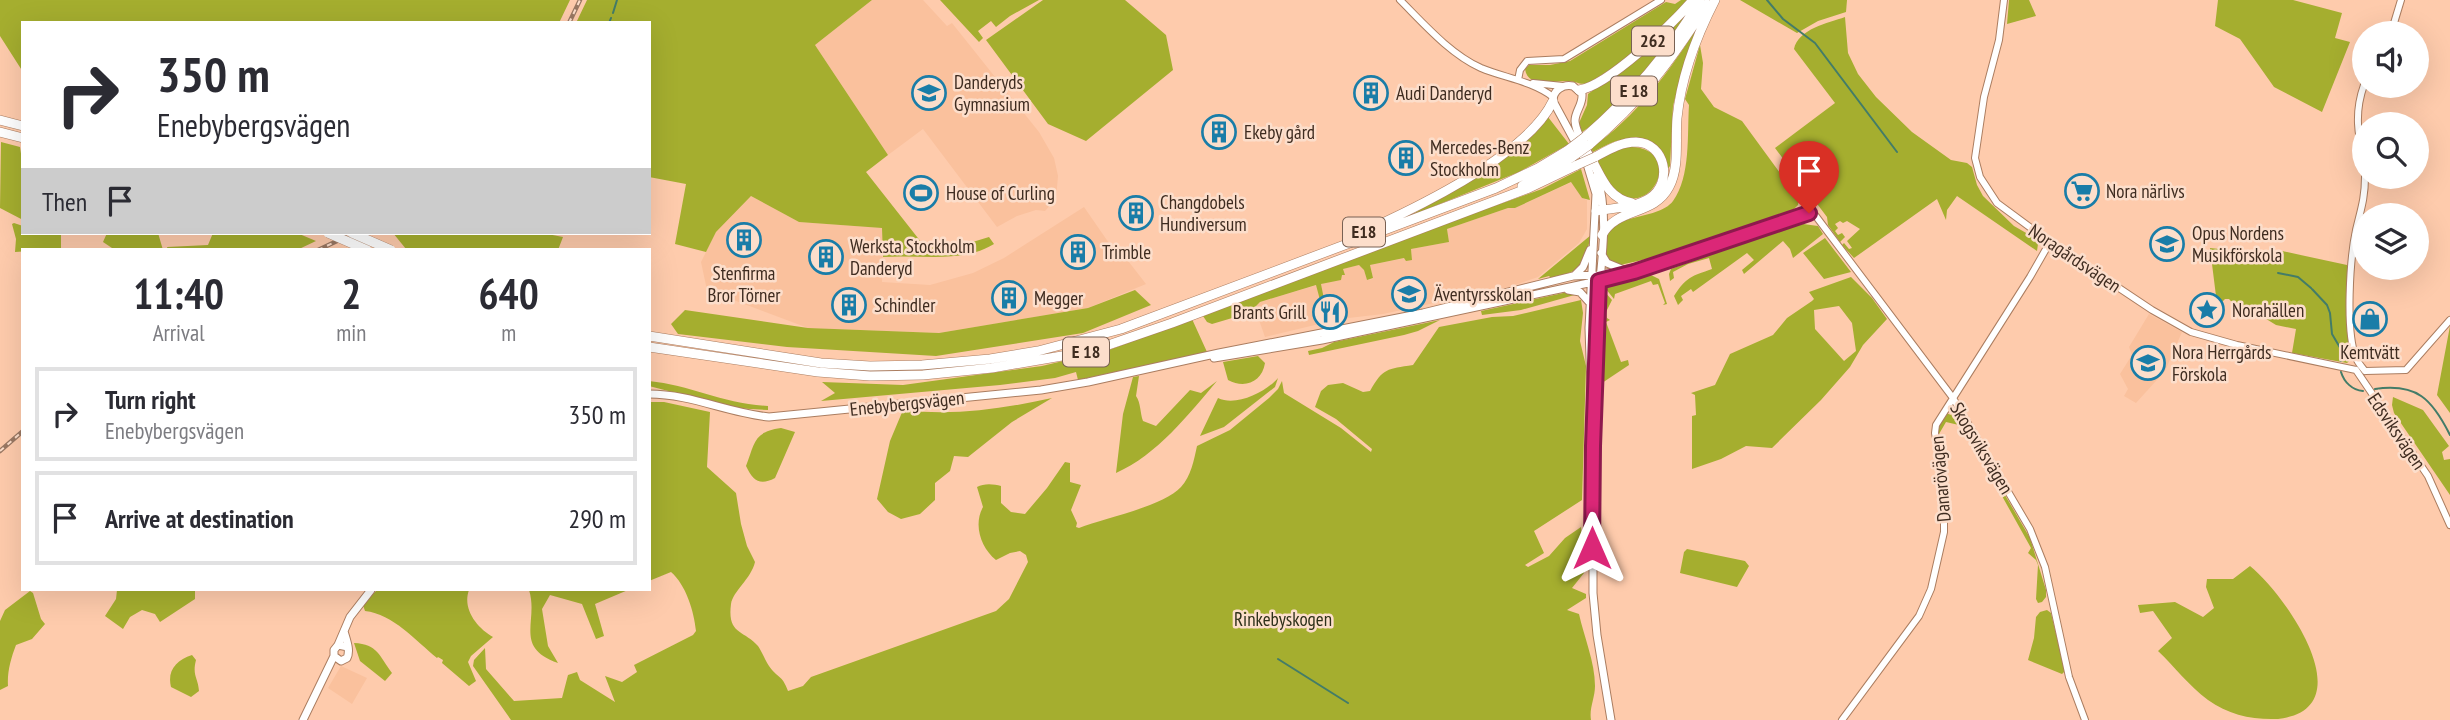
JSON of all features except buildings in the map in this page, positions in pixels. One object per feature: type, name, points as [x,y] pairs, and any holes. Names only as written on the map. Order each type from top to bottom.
[{"type":"highway","name":"262","points":[[1579,90],[1593,86],[1655,40],[1693,0]]},
{"type":"highway","name":"E 18","points":[[651,347],[804,370],[870,376],[923,375],[992,368],[1091,351],[1499,199],[1572,157],[1658,63],[1700,0]]},
{"type":"highway","name":"E 18","points":[[1587,141],[1642,95],[1674,57],[1713,0]]},
{"type":"highway","points":[[1598,234],[1613,220],[1646,209],[1659,200],[1672,179],[1677,118],[1685,79],[1713,0]]},
{"type":"highway","name":"E18","points":[[1185,305],[1360,234],[1435,197],[1530,134],[1542,121],[1553,99]]},
{"type":"highway","points":[[0,120],[21,125]]},
{"type":"highway","points":[[0,132],[21,137]]},
{"type":"highway","points":[[1572,157],[1594,160],[1618,145],[1639,142],[1657,152],[1665,171],[1662,184],[1650,198],[1641,203],[1599,212]]},
{"type":"highway","name":"E 18","points":[[651,336],[821,363],[870,366],[990,359],[1038,351],[1121,329],[1572,157]]},
{"type":"highway","points":[[1594,160],[1612,194],[1628,202],[1641,203]]},
{"type":"highway","points":[[1599,212],[1632,213]]},
{"type":"highway","points":[[333,235],[362,248]]},
{"type":"highway","points":[[357,235],[386,248]]},
{"type":"main road","points":[[1599,212],[1593,180],[1553,99],[1563,86],[1573,86],[1579,90],[1583,99],[1575,123],[1594,160],[1601,193],[1595,278],[1593,593],[1611,720]]},
{"type":"main road","points":[[1558,110],[1570,113],[1579,110]]},
{"type":"main road","points":[[1598,234],[1606,263],[1623,270]]},
{"type":"main road","points":[[1573,276],[1584,265],[1598,234]]},
{"type":"main road","points":[[1593,446],[1589,303],[1601,252]]},
{"type":"main road","name":"Enebybergsvägen","points":[[651,394],[694,399],[752,415],[777,416],[1041,390],[1424,316],[1530,291],[1573,276],[1595,278]]},
{"type":"main road","name":"Enebybergsvägen","points":[[1530,291],[1556,290],[1595,278]]},
{"type":"main road","points":[[1556,290],[1578,291],[1589,303]]},
{"type":"main road","points":[[337,659],[334,650],[358,604],[370,591]]},
{"type":"main road","points":[[337,659],[347,658],[349,654],[344,631]]},
{"type":"main road","points":[[338,645],[348,647]]},
{"type":"main road","points":[[303,720],[337,659]]},
{"type":"street","points":[[1400,0],[1462,58],[1521,81],[1553,99]]},
{"type":"street","name":"Noragårdsvägen","points":[[2004,0],[1999,40],[1984,97],[1975,159],[1980,177],[1997,202],[2050,242],[2152,310],[2191,332],[2237,345],[2361,371],[2406,370],[2450,320]]},
{"type":"street","points":[[2394,21],[2401,0]]},
{"type":"street","points":[[1521,81],[1520,70],[1527,61],[1564,60],[1657,1]]},
{"type":"street","points":[[1521,81],[1563,86]]},
{"type":"street","name":"Edsviksvägen","points":[[2365,189],[2351,271],[2351,338],[2356,358],[2361,371],[2428,476],[2450,525]]},
{"type":"street","name":"Enebybergsvägen","points":[[1595,278],[1659,263],[1809,213]]},
{"type":"street","name":"Skogsviksvägen","points":[[1809,213],[1819,221],[1953,398],[2030,529],[2038,547],[2070,677],[2085,720]]},
{"type":"street","name":"Danarövägen","points":[[1842,720],[1919,616],[1931,589],[1944,532],[1944,485],[1934,433],[1936,425],[2050,242]]},
{"type":"street","name":"Enebybergsvägen","points":[[1595,278],[1659,263]]},
{"type":"shaded area","name":"Danderyds Gymnasium","points":[[872,0],[923,0],[947,26],[952,23],[1039,132],[1054,158],[1058,176],[1056,199],[1045,211],[1036,210],[1017,216],[997,227],[923,129],[888,155],[815,45]]},
{"type":"shaded area","points":[[1572,182],[1582,198],[1587,200],[1587,229],[1579,243],[1538,277],[1509,287],[1383,314],[1340,319],[1265,337],[1259,320],[1249,313],[1260,302],[1317,285],[1324,299],[1321,284],[1342,275],[1342,269],[1359,265],[1367,280],[1373,279],[1370,265],[1405,258],[1412,260],[1411,249],[1449,242],[1447,229],[1515,208]]},
{"type":"shaded area","points":[[751,196],[799,222],[883,228],[882,282],[930,285],[973,273],[1004,258],[1084,207],[1111,246],[1115,244],[1146,284],[1088,308],[939,333],[808,328],[707,290],[701,262],[716,232]]},
{"type":"shaded area","name":"Nora Herrgårds Förskola","points":[[2149,314],[2182,332],[2165,371],[2136,403],[2124,396],[2128,389],[2120,374],[2132,355],[2129,347]]},
{"type":"shaded area","points":[[341,666],[367,678],[352,704],[328,688]]},
{"type":"green space","points":[[0,0],[570,0],[560,21],[21,21],[21,69],[0,36]]},
{"type":"green space","points":[[587,0],[872,0],[815,45],[888,155],[866,172],[925,247],[953,248],[989,237],[994,244],[968,254],[954,256],[883,257],[882,228],[799,222],[751,196],[716,232],[706,252],[675,244],[686,184],[651,177],[651,21],[577,21]]},
{"type":"green space","points":[[940,0],[1039,0],[996,27],[991,21],[978,31],[983,38],[979,42]]},
{"type":"green space","points":[[1043,0],[1125,0],[1166,35],[1173,70],[1086,141],[1048,124],[986,40]]},
{"type":"green space","points":[[1687,0],[1655,34],[1617,65],[1590,82],[1542,82],[1527,75],[1525,69],[1529,65],[1570,61],[1666,2],[1675,4]]},
{"type":"green space","points":[[1740,0],[1847,0],[1846,12],[1818,21],[1797,33]]},
{"type":"green space","points":[[2009,0],[2029,0],[2036,16],[2007,24]]},
{"type":"green space","points":[[2218,0],[2293,0],[2342,13],[2335,38],[2350,42],[2322,112],[2274,87],[2240,39],[2215,26]]},
{"type":"green space","points":[[1685,12],[1687,14],[1640,78],[1612,108],[1582,132],[1579,123],[1587,105],[1588,94],[1618,72]]},
{"type":"green space","points":[[1845,17],[1848,53],[1858,74],[1876,97],[1912,132],[1951,160],[1967,163],[1972,167],[1983,196],[2014,226],[2035,238],[2037,251],[1957,196],[1947,210],[1946,220],[1937,199],[1854,258],[1842,245],[1844,243],[1849,249],[1852,248],[1847,241],[1860,229],[1847,221],[1835,224],[1838,235],[1842,233],[1845,237],[1840,242],[1828,225],[1827,217],[1775,148],[1835,103],[1794,49],[1801,36],[1807,32]]},
{"type":"green space","points":[[1698,26],[1673,106],[1670,166],[1667,170],[1659,151],[1641,140],[1622,140],[1593,152],[1591,148],[1622,123],[1651,93]]},
{"type":"green space","points":[[1700,45],[1703,63],[1701,89],[1714,107],[1742,121],[1799,199],[1798,205],[1793,210],[1660,256],[1620,265],[1607,260],[1604,244],[1607,232],[1626,220],[1664,208],[1673,201],[1679,191],[1687,155],[1689,105],[1685,99]]},
{"type":"green space","points":[[1548,117],[1569,144],[1519,172],[1410,216],[1515,150],[1540,128]]},
{"type":"green space","points":[[1,142],[20,147],[21,219],[0,208]]},
{"type":"green space","points":[[1622,147],[1642,149],[1655,156],[1659,167],[1658,178],[1652,189],[1642,196],[1630,198],[1613,189],[1597,159]]},
{"type":"green space","points":[[1581,169],[1590,200],[1582,198],[1571,182],[1515,208],[1447,229],[1449,242],[1411,249],[1412,260],[1406,261],[1404,258],[1370,265],[1373,278],[1367,280],[1359,265],[1343,269],[1345,275],[1342,275],[1341,280],[1321,284],[1324,299],[1320,300],[1316,285],[1260,302],[1249,313],[1212,324],[1203,316],[1542,189]]},
{"type":"green space","points":[[1796,223],[1818,226],[1823,234],[1793,258],[1783,241],[1744,274],[1742,270],[1754,260],[1747,253],[1693,292],[1691,289],[1681,296],[1683,300],[1678,305],[1674,296],[1682,285],[1694,276],[1712,269],[1709,258],[1673,272],[1674,278],[1670,281],[1671,269]]},
{"type":"green space","points":[[12,224],[21,225],[21,235],[61,235],[61,248],[21,248],[21,252],[15,252],[16,239]]},
{"type":"green space","points":[[106,235],[159,235],[162,248],[112,248],[103,242]]},
{"type":"green space","points":[[212,235],[302,235],[316,241],[301,248],[167,247],[208,245]]},
{"type":"green space","points":[[395,235],[563,237],[559,248],[405,248]]},
{"type":"green space","points":[[1591,235],[1586,254],[1576,269],[1552,279],[1549,276],[1538,279]]},
{"type":"green space","points":[[1825,238],[1851,272],[1824,279],[1803,253]]},
{"type":"green space","points":[[2210,248],[2273,260],[2279,258],[2282,251],[2347,265],[2351,314],[2350,360],[2347,363],[2292,353],[2296,329],[2276,325],[2263,317],[2263,314],[2245,310],[2242,313],[2229,299],[2221,303],[2216,296]]},
{"type":"green space","points":[[1649,274],[1659,279],[1667,304],[1663,305],[1665,303],[1658,284],[1653,285],[1651,281],[1615,294],[1614,299],[1605,288],[1610,285]]},
{"type":"green space","points":[[1851,277],[1872,298],[1887,319],[1863,345],[1850,367],[1821,400],[1772,448],[1746,446],[1721,459],[1692,469],[1692,416],[1696,415],[1695,395],[1691,393],[1715,385],[1730,354],[1773,335],[1787,318],[1814,299],[1809,292]],"holes":[[[1839,306],[1852,323],[1856,351],[1844,361],[1815,329],[1814,310]]]},
{"type":"green space","points":[[1135,290],[1151,305],[1083,333],[936,356],[787,347],[678,334],[671,324],[685,310],[808,328],[939,333],[1088,308]]},
{"type":"green space","points":[[1604,291],[1612,300],[1606,312],[1610,320],[1606,322],[1621,362],[1628,360],[1629,365],[1602,383],[1600,365]]},
{"type":"green space","points":[[1568,292],[1578,294],[1521,310],[1482,315],[1481,311]]},
{"type":"green space","name":"Rinkebyskogen","points":[[1581,300],[1583,313],[1580,341],[1586,366],[1582,500],[1534,531],[1544,553],[1525,565],[1528,567],[1549,556],[1565,538],[1581,527],[1584,573],[1572,588],[1586,594],[1586,598],[1567,610],[1579,614],[1595,677],[1591,720],[511,720],[473,666],[474,660],[485,648],[486,669],[514,701],[562,698],[568,675],[577,672],[580,680],[615,702],[605,676],[622,682],[637,672],[634,665],[696,631],[688,599],[676,577],[671,572],[651,580],[651,402],[664,402],[710,412],[707,467],[736,493],[747,546],[755,562],[732,599],[730,614],[734,627],[758,646],[788,691],[803,686],[811,677],[996,611],[1009,599],[1028,562],[1026,555],[1020,551],[996,560],[986,549],[980,536],[979,521],[983,507],[977,487],[989,484],[1001,486],[1001,503],[1011,512],[1025,514],[1065,462],[1070,463],[1070,482],[1081,485],[1071,510],[1076,527],[1133,511],[1173,494],[1190,473],[1197,446],[1230,430],[1269,398],[1282,381],[1284,393],[1341,428],[1371,452],[1372,449],[1336,419],[1315,407],[1321,391],[1328,385],[1343,383],[1363,392],[1370,391],[1382,374],[1413,365],[1439,327],[1513,316]]},
{"type":"green space","points":[[1192,319],[1207,352],[1078,380],[1076,372],[1055,378],[1000,385],[821,401],[835,393],[822,382],[903,385],[1042,366],[1109,350]]},
{"type":"green space","points":[[1440,320],[1404,335],[1309,355],[1308,351],[1334,342]]},
{"type":"green space","points":[[2450,326],[2450,413],[2437,395]]},
{"type":"green space","points":[[1258,356],[1265,363],[1256,379],[1246,384],[1228,380],[1223,362]]},
{"type":"green space","points":[[1139,376],[1136,396],[1143,421],[1156,426],[1190,390],[1201,393],[1217,381],[1159,445],[1116,473],[1123,414],[1133,377]]},
{"type":"green space","points":[[1278,378],[1275,387],[1224,427],[1200,436],[1218,398],[1233,401],[1250,397]]},
{"type":"green space","points":[[651,381],[737,402],[768,406],[768,410],[734,408],[651,387]]},
{"type":"green space","points":[[2393,397],[2423,410],[2449,446],[2442,452],[2444,460],[2450,459],[2450,495],[2394,413]]},
{"type":"green space","points":[[1052,398],[1012,422],[968,457],[954,456],[950,471],[935,483],[935,500],[920,514],[901,519],[888,512],[877,499],[890,441],[903,410],[978,410]]},
{"type":"green space","points":[[1956,411],[2030,538],[2046,590],[2046,597],[2042,602],[2038,603],[2036,599],[2038,565],[2028,553],[2031,548],[1963,426],[1946,422],[1939,434],[1939,427],[1946,413],[1951,415]]},
{"type":"green space","points":[[781,428],[795,432],[775,478],[765,482],[758,481],[746,466],[756,440],[765,432]]},
{"type":"green space","points":[[1687,549],[1745,561],[1749,566],[1737,587],[1680,573]]},
{"type":"green space","points":[[2250,566],[2282,600],[2297,624],[2310,649],[2317,674],[2316,695],[2303,711],[2278,719],[2259,719],[2233,713],[2201,694],[2158,651],[2172,638],[2153,611],[2140,613],[2138,605],[2175,602],[2203,617],[2214,608],[2206,587],[2207,579],[2233,579]]},
{"type":"green space","points":[[30,591],[45,624],[32,639],[16,645],[8,686],[0,690],[0,621],[5,610]]},
{"type":"green space","points":[[117,591],[195,591],[195,599],[160,622],[155,614],[142,610],[130,617],[123,629],[105,616],[116,599]]},
{"type":"green space","points":[[376,591],[469,591],[467,597],[472,617],[493,637],[471,656],[468,662],[476,681],[469,686],[442,663],[443,660],[437,658],[404,629],[385,617],[365,611],[363,605]]},
{"type":"green space","points":[[529,591],[626,591],[595,604],[604,636],[596,639],[582,604],[550,595],[542,609],[548,646],[558,663],[544,657],[532,641]]},
{"type":"green space","points":[[2047,610],[2051,613],[2065,671],[2062,674],[2028,660],[2036,617]]},
{"type":"green space","points":[[354,643],[368,646],[377,652],[392,673],[385,681],[360,661]]},
{"type":"green space","points":[[192,655],[196,660],[195,673],[199,691],[191,697],[171,687],[170,676],[181,660]]},
{"type":"waterway","points":[[613,13],[617,0]]},
{"type":"waterway","points":[[1767,0],[1783,19],[1815,43],[1897,152]]},
{"type":"waterway","points":[[2278,273],[2298,277],[2311,288]]},
{"type":"waterway","points":[[2312,289],[2327,305],[2332,334],[2342,351],[2341,361]]},
{"type":"waterway","points":[[2341,372],[2349,385],[2363,391]]},
{"type":"waterway","points":[[2375,389],[2402,389],[2422,396],[2437,412],[2450,435]]},
{"type":"waterway","points":[[1278,659],[1348,703]]},
{"type":"railway","points":[[570,21],[580,0]]},
{"type":"railway","points":[[322,248],[350,235]]},
{"type":"railway","points":[[0,451],[21,433]]},
{"type":"place","name":"Danderyds Gymnasium","points":[[929,93]]},
{"type":"place","name":"Audi Danderyd","points":[[1371,93]]},
{"type":"place","name":"Ekeby gård","points":[[1219,132]]},
{"type":"place","name":"Mercedes-Benz Stockholm","points":[[1406,158]]},
{"type":"place","name":"Nora närlivs","points":[[2082,191]]},
{"type":"place","name":"House of Curling","points":[[921,193]]},
{"type":"place","name":"Changdobels Hundiversum","points":[[1136,213]]},
{"type":"place","name":"Stenfirma Bror Törner","points":[[744,240]]},
{"type":"place","name":"Opus Nordens Musikförskola","points":[[2167,244]]},
{"type":"place","name":"Trimble","points":[[1078,252]]},
{"type":"place","name":"Werksta Stockholm Danderyd","points":[[826,257]]},
{"type":"place","name":"Äventyrsskolan","points":[[1409,294]]},
{"type":"place","name":"Megger","points":[[1009,298]]},
{"type":"place","name":"Schindler","points":[[849,305]]},
{"type":"place","name":"Norahällen","points":[[2207,310]]},
{"type":"place","name":"Brants Grill","points":[[1330,312]]},
{"type":"place","name":"Kemtvätt","points":[[2370,319]]},
{"type":"place","name":"Nora Herrgårds Förskola","points":[[2148,363]]},
{"type":"route","points":[[1592,548],[1599,281],[1634,272],[1809,213]]}]
